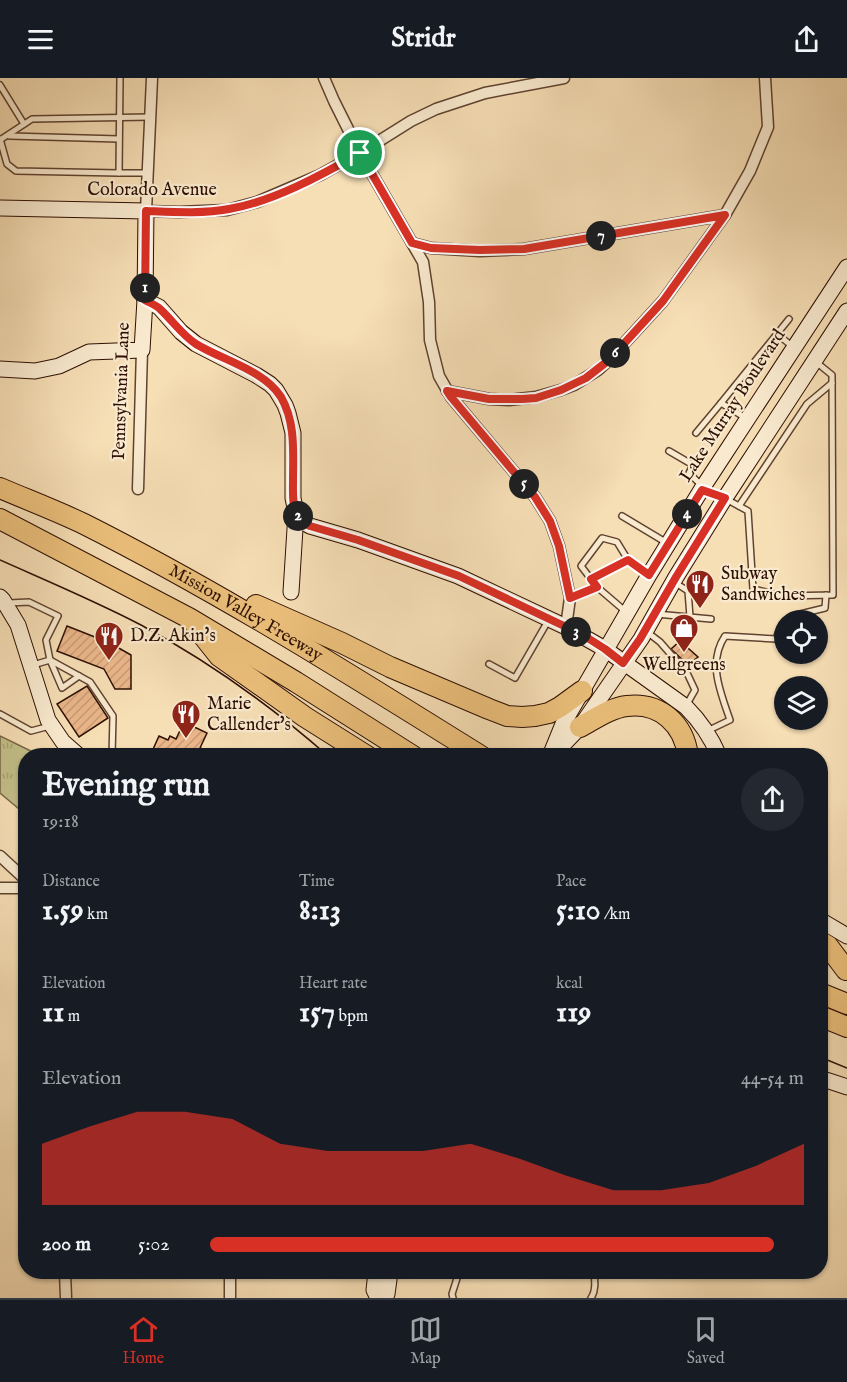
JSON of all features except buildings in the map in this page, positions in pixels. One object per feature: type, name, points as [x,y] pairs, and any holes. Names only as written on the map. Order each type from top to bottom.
[{"type":"highway","name":"Mission Valley Freeway","points":[[0,488],[82,523],[234,604],[468,748]]},
{"type":"highway","name":"Mission Valley Freeway","points":[[0,519],[189,618],[400,748]]},
{"type":"highway","points":[[142,555],[342,643],[390,667],[507,716],[522,717],[549,713],[582,691]]},
{"type":"highway","points":[[189,618],[219,656],[305,717],[354,748]]},
{"type":"highway","points":[[580,727],[615,709],[626,706],[647,707],[665,715],[678,727],[687,748]]},
{"type":"highway","points":[[828,946],[847,971]]},
{"type":"highway","points":[[828,961],[847,971]]},
{"type":"highway","points":[[828,996],[847,1004]]},
{"type":"highway","points":[[828,1020],[847,1028]]},
{"type":"street","name":"Pennsylvania Lane","points":[[138,489],[152,78]]},
{"type":"street","points":[[324,78],[360,153],[423,262],[429,302],[430,340],[439,376],[451,397],[535,497],[550,521],[559,546],[570,598],[566,627]]},
{"type":"street","name":"Colorado Avenue","points":[[0,208],[179,212],[227,210],[257,202],[320,175],[411,121],[436,109],[485,93],[564,78]]},
{"type":"street","points":[[447,391],[489,399],[536,398],[561,390],[586,378],[609,360],[663,301],[725,215],[750,171],[768,127],[765,78]]},
{"type":"street","points":[[412,243],[431,248],[524,249],[725,215]]},
{"type":"street","name":"Lake Murray Boulevard","points":[[554,748],[563,724],[649,575],[847,267]]},
{"type":"street","points":[[145,300],[159,307],[181,332],[196,344],[270,384],[285,405],[291,423],[293,498],[296,513],[291,592]]},
{"type":"street","name":"Lake Murray Boulevard","points":[[559,748],[580,727],[645,631],[725,498],[847,311]]},
{"type":"street","points":[[794,348],[814,360]]},
{"type":"street","points":[[0,369],[35,371],[58,366],[89,352],[142,350]]},
{"type":"street","points":[[703,488],[725,498]]},
{"type":"street","points":[[296,513],[303,522],[310,526],[358,540],[459,576],[566,627],[605,649],[686,707],[698,719],[715,748]]},
{"type":"street","points":[[3,600],[18,625],[48,720],[70,748]]},
{"type":"street","points":[[0,856],[18,873]]},
{"type":"street","points":[[0,888],[18,888]]},
{"type":"street","points":[[828,925],[847,936]]},
{"type":"street","points":[[828,1071],[847,1078]]},
{"type":"street","points":[[828,1081],[847,1087]]},
{"type":"street","points":[[65,1279],[66,1298]]},
{"type":"street","points":[[230,1279],[230,1298]]},
{"type":"street","points":[[375,1279],[374,1290],[378,1298]]},
{"type":"street","points":[[385,1298],[389,1279]]},
{"type":"lane","points":[[119,173],[120,78]]},
{"type":"lane","points":[[0,85],[24,124]]},
{"type":"lane","points":[[148,173],[16,171],[7,165],[0,140],[32,119],[150,117]]},
{"type":"lane","points":[[9,136],[119,139]]},
{"type":"lane","points":[[696,433],[789,319]]},
{"type":"lane","points":[[777,334],[794,348]]},
{"type":"lane","points":[[725,498],[748,511],[753,589],[783,596],[833,595],[832,375],[814,360]]},
{"type":"lane","points":[[739,506],[807,404],[832,383]]},
{"type":"lane","points":[[721,403],[748,419]]},
{"type":"lane","points":[[669,451],[693,465],[689,473],[703,488]]},
{"type":"lane","points":[[622,516],[668,544]]},
{"type":"lane","points":[[626,613],[597,587],[581,566],[602,538],[617,542],[628,560],[649,575]]},
{"type":"lane","points":[[591,579],[628,560]]},
{"type":"lane","points":[[674,582],[688,591],[690,617]]},
{"type":"lane","points":[[570,598],[597,587]]},
{"type":"lane","points":[[817,610],[825,608],[826,595]]},
{"type":"lane","points":[[3,600],[29,602],[58,616],[46,640],[50,660],[62,688],[79,676]]},
{"type":"lane","points":[[655,614],[711,620]]},
{"type":"lane","points":[[489,664],[515,678],[549,619]]},
{"type":"lane","points":[[645,631],[660,642],[687,673],[695,690],[686,707]]},
{"type":"lane","points":[[706,731],[730,720],[716,675],[717,655],[720,643],[725,636],[774,639]]},
{"type":"lane","points":[[31,666],[50,660],[90,682],[113,716],[112,748]]},
{"type":"lane","points":[[0,714],[31,731],[52,726]]},
{"type":"lane","points":[[453,1298],[457,1279]]},
{"type":"lane","points":[[591,1298],[595,1279]]},
{"type":"green space","points":[[0,736],[25,748],[18,748],[18,808],[0,793]]},
{"type":"tram line","points":[[0,560],[106,608],[166,639],[238,685],[318,748]]},
{"type":"tram line","points":[[828,1060],[847,1068]]},
{"type":"place","name":"Subway Sandwiches","points":[[700,610]]},
{"type":"place","name":"Wellgreens","points":[[684,654]]},
{"type":"place","name":"D.Z. Akin's","points":[[109,662]]},
{"type":"place","name":"Marie Callender's","points":[[186,740]]},
{"type":"route","points":[[360,153],[412,243],[431,248],[524,249],[725,215],[663,301],[609,360],[586,378],[561,390],[536,398],[489,399],[447,391],[535,497],[550,521],[559,546],[570,598],[597,587],[591,579],[628,560],[649,575],[702,490],[725,498],[640,639],[623,663],[583,635],[459,576],[303,522],[296,513],[293,498],[291,423],[285,405],[276,390],[256,375],[196,344],[181,332],[159,307],[145,300],[146,211],[227,210],[257,202],[320,175],[360,153]]}]
